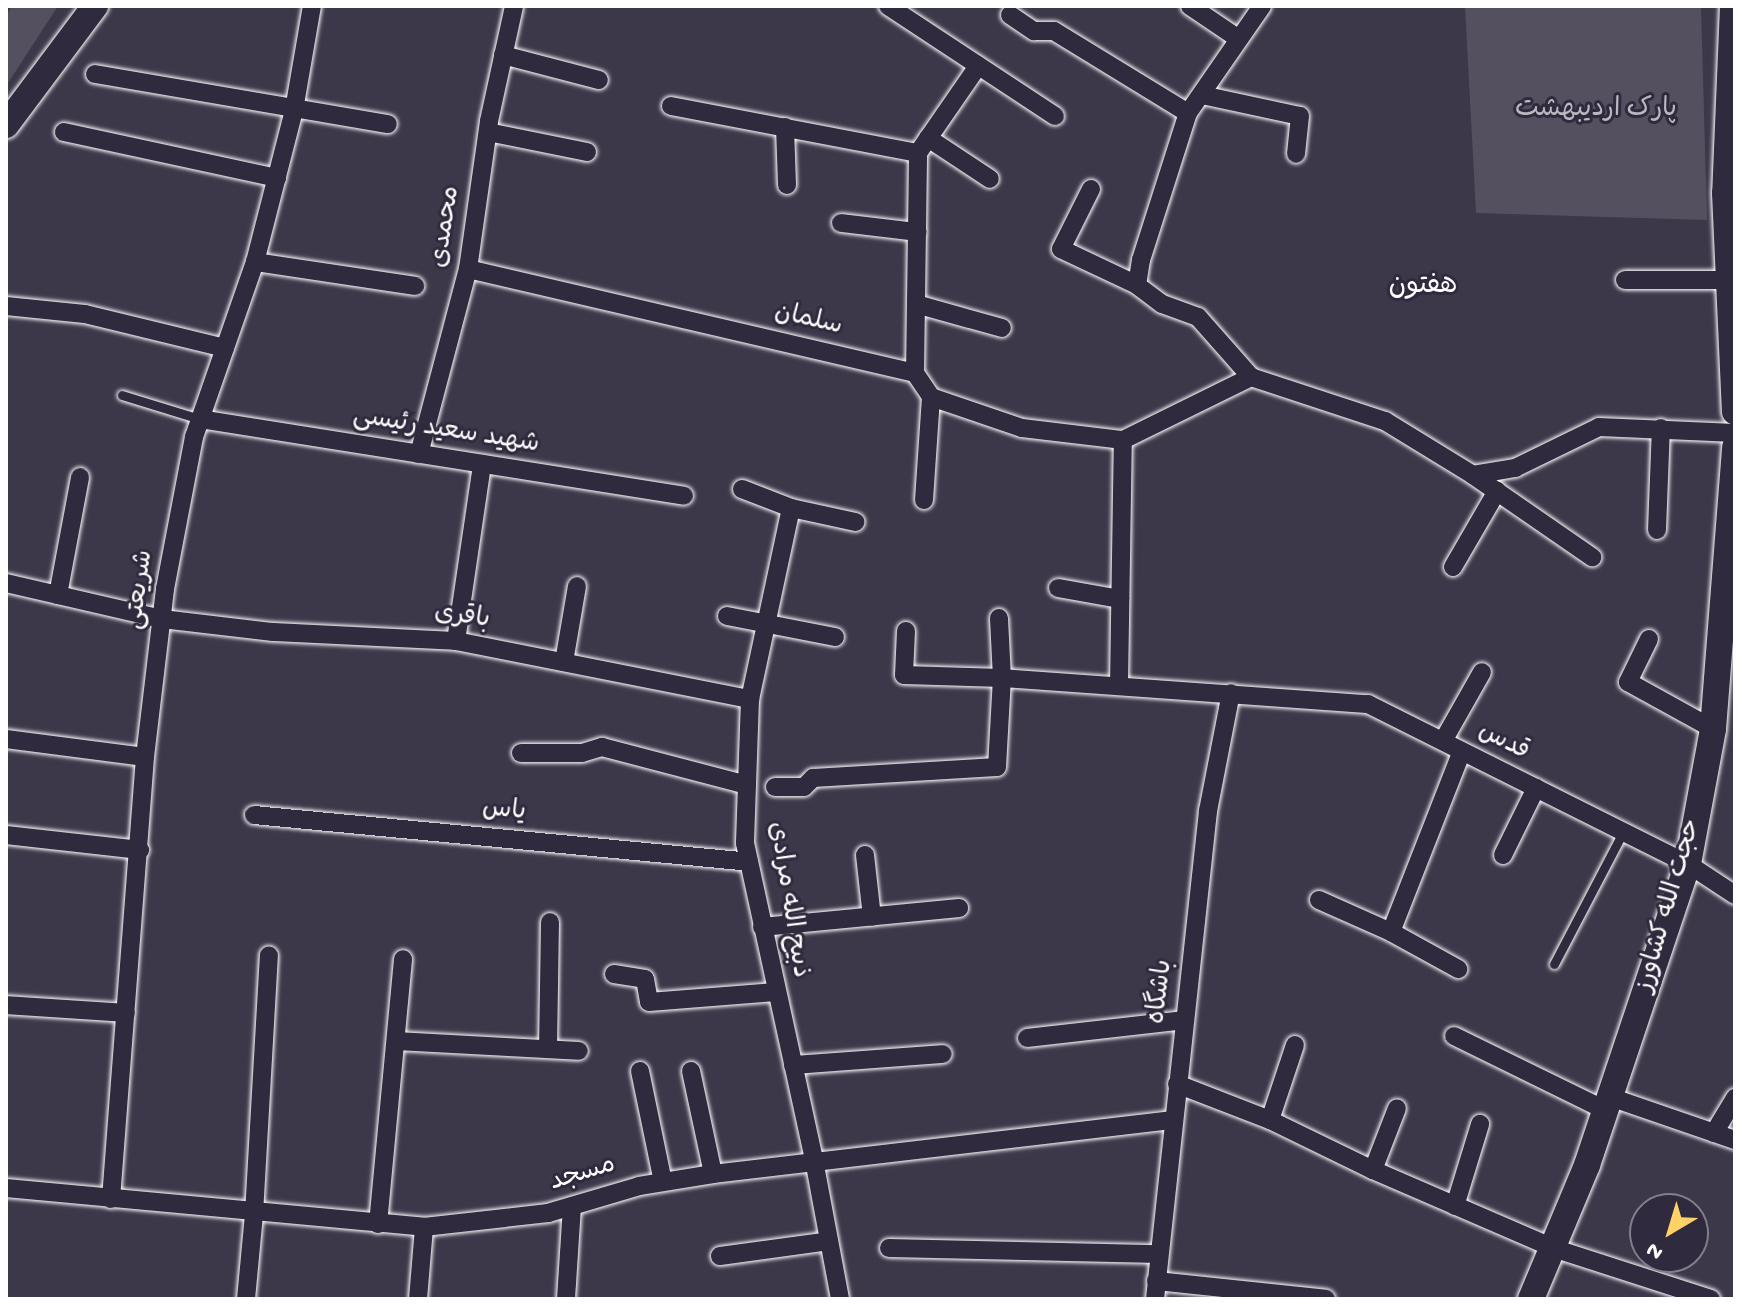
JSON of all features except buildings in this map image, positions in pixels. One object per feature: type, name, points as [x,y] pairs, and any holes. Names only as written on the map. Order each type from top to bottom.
[{"type":"street","points":[[6,125],[95,6]]},
{"type":"street","name":"شریعتی","points":[[111,1199],[145,757],[162,619],[194,437],[255,262],[294,110],[312,6]]},
{"type":"street","name":"محمدی","points":[[419,454],[468,269],[488,132],[514,6]]},
{"type":"street","points":[[888,6],[1055,116]]},
{"type":"street","points":[[1190,6],[1239,39]]},
{"type":"street","points":[[1137,285],[1141,260],[1188,113],[1262,6]]},
{"type":"street","points":[[1733,6],[1732,89],[1725,193],[1735,412]]},
{"type":"street","points":[[1010,15],[1034,31],[1054,31],[1188,113]]},
{"type":"street","points":[[503,55],[599,80]]},
{"type":"street","points":[[978,66],[923,145],[917,232],[915,373],[931,397],[1022,428],[1123,440],[1251,377]]},
{"type":"street","points":[[95,74],[388,124]]},
{"type":"street","points":[[1202,95],[1300,116],[1296,154]]},
{"type":"street","points":[[671,106],[785,127],[923,145],[990,179]]},
{"type":"street","points":[[785,127],[787,185]]},
{"type":"street","points":[[64,132],[277,178]]},
{"type":"street","points":[[488,132],[587,152]]},
{"type":"street","points":[[1091,189],[1061,249],[1137,285],[1162,304],[1198,317],[1251,377],[1385,421],[1473,475],[1592,557]]},
{"type":"street","points":[[841,223],[917,232]]},
{"type":"street","points":[[255,262],[415,286]]},
{"type":"street","name":"سلمان","points":[[468,269],[915,373]]},
{"type":"street","points":[[1625,280],[1729,280]]},
{"type":"street","points":[[916,304],[1002,328]]},
{"type":"street","points":[[6,306],[85,314],[225,348]]},
{"type":"street","points":[[924,500],[931,397]]},
{"type":"street","name":"شهید سعید رئیسی","points":[[200,419],[684,496]]},
{"type":"street","points":[[1473,475],[1515,468],[1599,427],[1735,433]]},
{"type":"street","points":[[1657,530],[1661,428]]},
{"type":"street","points":[[1119,685],[1123,440]]},
{"type":"street","name":"حجت الله کشاورز","points":[[1531,1299],[1608,1104],[1688,864],[1728,656],[1735,447]]},
{"type":"street","points":[[456,641],[482,464]]},
{"type":"street","points":[[58,595],[80,477]]},
{"type":"street","points":[[742,489],[791,508],[856,522]]},
{"type":"street","points":[[1453,567],[1497,491]]},
{"type":"street","name":"ذبیح الله مرادی","points":[[791,508],[750,699],[745,843],[814,1160],[840,1299]]},
{"type":"street","name":"باقری","points":[[6,583],[162,619],[273,632],[456,641],[750,699]]},
{"type":"street","points":[[564,662],[577,586]]},
{"type":"street","points":[[1058,588],[1120,599]]},
{"type":"street","points":[[727,616],[766,627],[835,637]]},
{"type":"street","points":[[775,787],[804,787],[813,778],[997,767],[1002,678],[999,618]]},
{"type":"street","name":"قدس","points":[[906,631],[904,675],[1119,685],[1368,704],[1688,864],[1735,895]]},
{"type":"street","points":[[1649,639],[1628,682],[1713,729]]},
{"type":"street","points":[[1443,741],[1482,672]]},
{"type":"street","name":"باشگاه","points":[[1156,1290],[1208,811],[1231,693]]},
{"type":"street","points":[[6,739],[145,757]]},
{"type":"street","points":[[521,753],[582,753],[602,747],[747,785]]},
{"type":"street","points":[[1391,932],[1462,751]]},
{"type":"street","points":[[1503,855],[1536,788]]},
{"type":"street","name":"یاس","points":[[254,815],[749,862]]},
{"type":"street","points":[[6,835],[140,850]]},
{"type":"street","points":[[865,855],[872,917]]},
{"type":"street","points":[[1319,900],[1391,932],[1458,969]]},
{"type":"street","points":[[762,927],[959,908]]},
{"type":"street","points":[[548,1049],[550,922]]},
{"type":"street","points":[[246,1299],[269,955]]},
{"type":"street","points":[[378,1224],[403,959]]},
{"type":"street","points":[[614,974],[645,979],[649,1002],[776,992]]},
{"type":"street","points":[[6,1005],[126,1013]]},
{"type":"street","points":[[1027,1038],[1185,1020]]},
{"type":"street","points":[[1454,1036],[1608,1104],[1735,1140]]},
{"type":"street","points":[[396,1041],[579,1051]]},
{"type":"street","points":[[1270,1120],[1295,1045]]},
{"type":"street","points":[[793,1065],[943,1054]]},
{"type":"street","points":[[640,1071],[663,1182]]},
{"type":"street","points":[[691,1071],[713,1174]]},
{"type":"street","points":[[1177,1084],[1270,1120],[1373,1170],[1553,1248],[1711,1299]]},
{"type":"street","points":[[1714,1133],[1735,1098]]},
{"type":"street","points":[[1373,1170],[1397,1108]]},
{"type":"street","name":"مسجد","points":[[6,1188],[254,1214],[424,1227],[548,1213],[663,1182],[713,1174],[1173,1120]]},
{"type":"street","points":[[1455,1206],[1480,1124]]},
{"type":"street","points":[[566,1299],[572,1206]]},
{"type":"street","points":[[418,1299],[424,1227]]},
{"type":"street","points":[[720,1256],[829,1241]]},
{"type":"street","points":[[889,1248],[1159,1254]]},
{"type":"street","points":[[1156,1290],[1326,1299]]},
{"type":"lane","points":[[122,395],[200,419]]},
{"type":"lane","points":[[1554,964],[1623,832]]},
{"type":"green space","points":[[12,6],[58,6],[6,86],[6,16]]},
{"type":"green space","name":"پارک اردیبهشت","points":[[1465,6],[1701,6],[1707,220],[1476,213]]},
{"type":"district","name":"هفتون","points":[[1423,287]]}]
